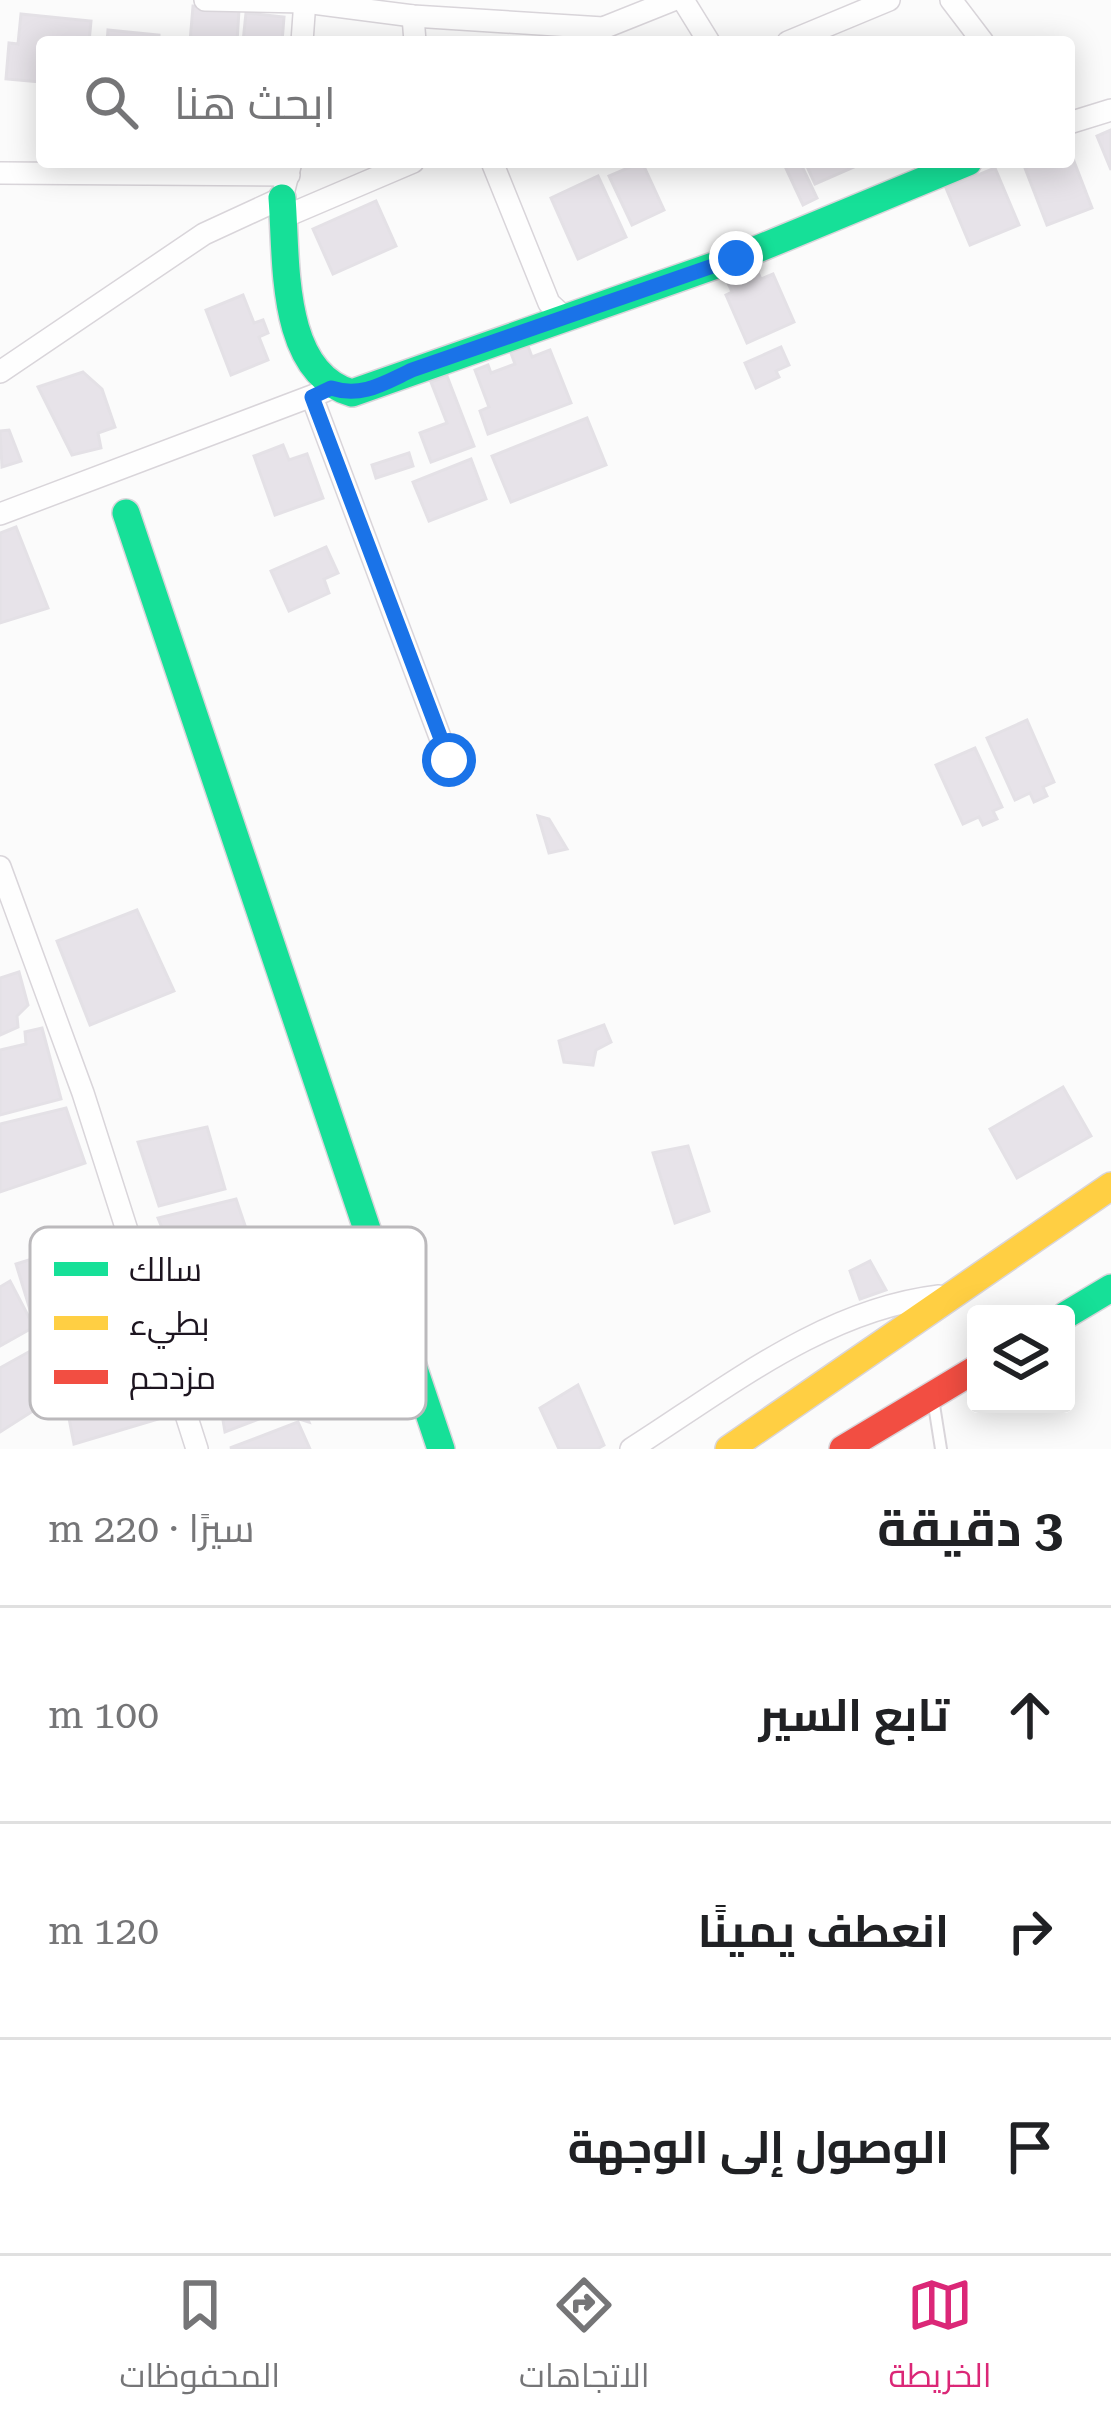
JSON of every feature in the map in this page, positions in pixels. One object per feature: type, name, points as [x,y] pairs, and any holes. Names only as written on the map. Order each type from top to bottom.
[{"type":"main road","points":[[287,188],[286,281],[308,363],[321,393],[347,394],[365,392],[412,370],[736,258],[954,168]]},
{"type":"main road","points":[[126,512],[366,1227]]},
{"type":"main road","points":[[729,1449],[1111,1186]]},
{"type":"main road","points":[[1075,1310],[1111,1288]]},
{"type":"main road","points":[[843,1449],[967,1375]]},
{"type":"main road","points":[[426,1404],[441,1449]]},
{"type":"street","points":[[205,0],[305,1],[413,16],[527,21],[570,35],[603,28],[673,0]]},
{"type":"street","points":[[683,0],[706,36]]},
{"type":"street","points":[[802,36],[889,0]]},
{"type":"street","points":[[951,0],[978,36]]},
{"type":"street","points":[[302,36],[305,1]]},
{"type":"street","points":[[413,16],[415,36]]},
{"type":"street","points":[[1075,120],[1111,110]]},
{"type":"street","points":[[0,173],[287,188],[384,168]]},
{"type":"street","points":[[494,168],[549,303],[562,316]]},
{"type":"street","points":[[0,372],[204,234],[287,188]]},
{"type":"street","points":[[0,514],[321,393],[449,760]]},
{"type":"street","points":[[0,867],[83,1093],[126,1227]]},
{"type":"street","points":[[631,1449],[795,1344],[905,1300],[959,1294]]},
{"type":"street","points":[[187,1419],[197,1449]]},
{"type":"lane","points":[[932,1396],[941,1449]]},
{"type":"building","points":[[193,6],[239,10],[237,36],[190,36]]},
{"type":"building","points":[[246,13],[284,17],[282,36],[244,36]]},
{"type":"building","points":[[21,14],[91,21],[90,36],[36,36],[36,82],[6,79],[9,43],[18,44]]},
{"type":"building","points":[[108,30],[159,35],[159,36],[108,36]]},
{"type":"building","points":[[1111,130],[1111,170],[1097,136]]},
{"type":"building","points":[[1075,164],[1092,208],[1047,225],[1025,168],[1075,168]]},
{"type":"building","points":[[628,168],[645,168],[664,210],[632,225],[609,176]]},
{"type":"building","points":[[786,168],[803,168],[817,198],[803,205]]},
{"type":"building","points":[[808,168],[852,168],[815,184]]},
{"type":"building","points":[[995,168],[1019,225],[970,245],[946,188]]},
{"type":"building","points":[[598,176],[626,237],[578,259],[551,198]]},
{"type":"building","points":[[376,201],[396,246],[333,274],[313,229]]},
{"type":"building","points":[[756,268],[761,279],[773,274],[794,322],[747,343],[726,295],[732,292],[727,281]]},
{"type":"building","points":[[243,295],[254,323],[263,320],[268,333],[259,337],[268,360],[231,375],[206,310]]},
{"type":"building","points":[[525,338],[532,357],[550,350],[571,403],[488,434],[480,411],[489,407],[475,370],[488,365],[491,373],[515,364],[508,345]]},
{"type":"building","points":[[781,347],[789,365],[776,371],[779,377],[756,388],[745,363]]},
{"type":"building","points":[[83,372],[102,389],[115,427],[98,433],[101,448],[72,455],[38,387]]},
{"type":"building","points":[[447,376],[474,446],[431,462],[420,433],[447,423],[431,382]]},
{"type":"building","points":[[587,418],[606,465],[511,502],[492,456]]},
{"type":"building","points":[[9,430],[21,461],[2,467],[0,431]]},
{"type":"building","points":[[283,445],[289,460],[307,454],[323,498],[275,515],[254,456]]},
{"type":"building","points":[[409,453],[413,466],[376,478],[372,465]]},
{"type":"building","points":[[471,459],[486,499],[429,521],[413,482]]},
{"type":"building","points":[[16,527],[48,608],[0,623],[0,533]]},
{"type":"building","points":[[326,547],[338,573],[324,579],[329,593],[289,611],[271,571]]},
{"type":"building","points":[[1027,720],[1054,782],[1043,787],[1047,796],[1034,802],[1030,793],[1015,800],[987,738]]},
{"type":"building","points":[[975,748],[1002,807],[993,811],[997,819],[983,825],[979,817],[963,824],[936,765]]},
{"type":"building","points":[[538,816],[549,819],[567,849],[549,853]]},
{"type":"building","points":[[137,910],[174,991],[90,1025],[57,941]]},
{"type":"building","points":[[19,972],[28,1005],[17,1016],[18,1027],[0,1035],[0,978]]},
{"type":"building","points":[[604,1025],[611,1042],[596,1050],[593,1065],[564,1062],[559,1041]]},
{"type":"building","points":[[42,1028],[61,1099],[0,1115],[0,1050],[26,1044],[25,1032]]},
{"type":"building","points":[[1063,1087],[1091,1136],[1017,1178],[990,1129]]},
{"type":"building","points":[[66,1108],[85,1163],[0,1192],[0,1124]]},
{"type":"building","points":[[207,1127],[225,1189],[159,1206],[138,1142]]},
{"type":"building","points":[[688,1146],[709,1211],[675,1223],[653,1153]]},
{"type":"building","points":[[236,1199],[245,1227],[162,1227],[158,1218]]},
{"type":"building","points":[[30,1260],[30,1310],[16,1264]]},
{"type":"building","points":[[870,1261],[886,1290],[860,1299],[850,1271]]},
{"type":"building","points":[[10,1281],[30,1319],[30,1329],[0,1346],[0,1287]]},
{"type":"building","points":[[30,1351],[30,1413],[0,1432],[0,1368]]},
{"type":"building","points":[[578,1385],[604,1445],[559,1449],[540,1408]]},
{"type":"building","points":[[69,1419],[158,1419],[74,1444]]},
{"type":"building","points":[[223,1419],[259,1419],[225,1432]]},
{"type":"building","points":[[298,1422],[310,1449],[230,1448]]},
{"type":"traffic: fast","points":[[282,198],[287,281],[299,338],[328,381],[352,393],[736,258],[954,168]]},
{"type":"traffic: fast","points":[[126,513],[366,1227]]},
{"type":"traffic: fast","points":[[1075,1310],[1111,1288]]},
{"type":"traffic: fast","points":[[426,1404],[441,1449]]},
{"type":"traffic: slow","points":[[729,1449],[1111,1186]]},
{"type":"traffic: jam","points":[[843,1449],[967,1374]]},
{"type":"route","points":[[449,760],[312,397],[331,388],[347,394],[365,392],[412,370],[736,258]]}]
